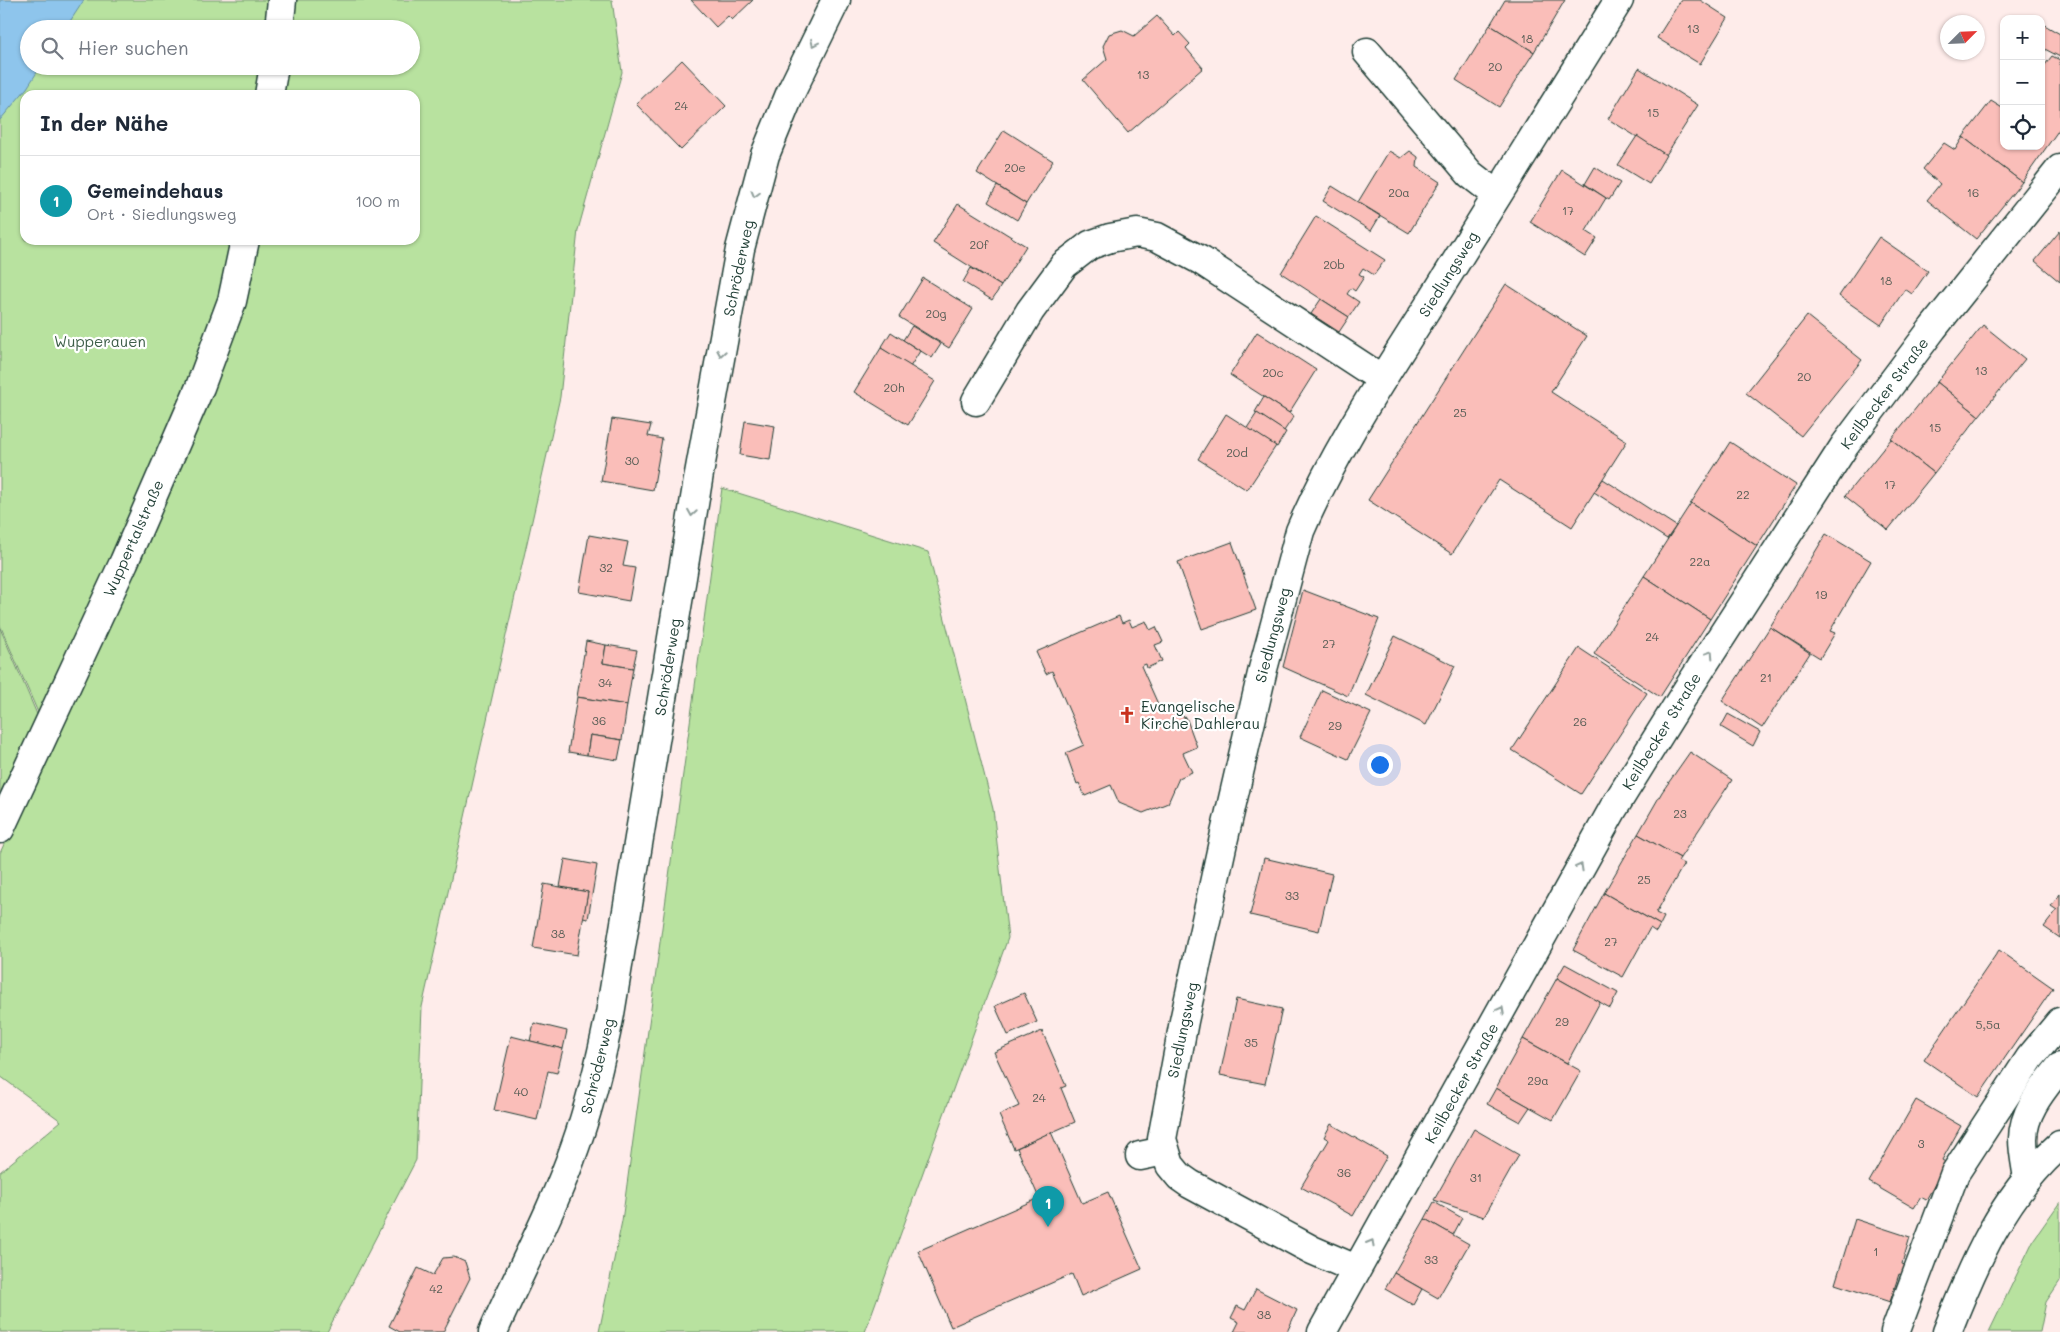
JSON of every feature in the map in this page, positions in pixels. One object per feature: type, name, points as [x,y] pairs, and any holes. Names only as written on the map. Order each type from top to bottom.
[{"type":"main road","points":[[280,20],[282,0]]},
{"type":"main road","name":"Schröderweg","points":[[493,1332],[565,1172],[598,1075],[610,1014],[700,464],[740,248],[765,155],[790,94],[836,0]]},
{"type":"main road","name":"Siedlungsweg","points":[[1356,1269],[1312,1250],[1190,1184],[1180,1177],[1170,1165],[1152,1153],[1162,1128],[1261,678],[1300,531],[1330,467],[1382,379],[1619,0]]},
{"type":"main road","points":[[1366,52],[1470,174],[1497,195]]},
{"type":"main road","points":[[271,90],[273,75]]},
{"type":"main road","name":"Keilbecker Straße","points":[[1322,1332],[1613,809],[1765,569],[1845,445],[1933,328],[2060,169]]},
{"type":"main road","points":[[976,400],[1030,311],[1064,265],[1090,245],[1110,238],[1137,233],[1157,237],[1202,260],[1382,379]]},
{"type":"main road","name":"Wuppertalstraße","points":[[0,829],[124,562],[200,387],[232,301],[244,245]]},
{"type":"main road","points":[[1895,1332],[1955,1173],[2030,1058],[2060,1022]]},
{"type":"main road","points":[[2028,1178],[2023,1138],[2026,1120],[2033,1103],[2060,1067]]},
{"type":"main road","points":[[1946,1332],[1981,1249],[2001,1215],[2028,1178],[2060,1145]]},
{"type":"green space","name":"Wupperauen","points":[[0,0],[272,0],[270,20],[20,20],[20,75],[264,75],[262,90],[20,90],[20,245],[238,245],[226,299],[43,724],[0,625]]},
{"type":"green space","points":[[289,0],[612,0],[622,72],[578,230],[560,397],[422,1007],[416,1160],[327,1332],[0,1332],[0,1172],[61,1121],[0,1076],[0,853],[50,743],[249,245],[420,245],[420,90],[276,90],[278,75],[420,75],[420,20],[286,20]]},
{"type":"green space","points":[[722,488],[928,552],[993,809],[1008,938],[865,1332],[599,1332],[622,1221]]},
{"type":"green space","points":[[0,628],[42,726],[0,820]]},
{"type":"green space","points":[[2060,1202],[2060,1281],[2046,1302],[2040,1332],[1989,1332],[2034,1239]]},
{"type":"water","points":[[0,0],[84,0],[71,20],[20,20],[20,75],[35,75],[25,90],[20,90],[20,96],[0,120]]},
{"type":"building","points":[[691,0],[753,0],[732,20],[728,16],[716,27]]},
{"type":"building","points":[[1505,0],[1565,0],[1534,52],[1490,25]]},
{"type":"building","points":[[1681,0],[1700,0],[1728,18],[1700,64],[1657,38]]},
{"type":"building","points":[[1157,16],[1175,36],[1179,32],[1190,44],[1186,48],[1203,68],[1128,133],[1083,80],[1107,59],[1103,46],[1109,34],[1122,30],[1134,36]]},
{"type":"building","points":[[1490,25],[1534,52],[1499,107],[1456,80]]},
{"type":"building","points":[[2045,25],[2060,34],[2060,57],[2045,49]]},
{"type":"building","points":[[2052,56],[2060,60],[2060,128],[2045,149],[2045,105],[2045,65]]},
{"type":"building","points":[[682,60],[726,106],[681,150],[636,104]]},
{"type":"building","points":[[1639,68],[1698,105],[1666,155],[1608,119]]},
{"type":"building","points":[[1991,101],[2000,107],[2000,150],[2045,150],[2022,182],[1963,137]]},
{"type":"building","points":[[1004,130],[1053,161],[1026,204],[977,173]]},
{"type":"building","points":[[1637,136],[1666,155],[1649,184],[1618,165]]},
{"type":"building","points":[[1963,137],[2022,182],[1976,239],[1927,200],[1940,184],[1923,169],[1944,143],[1955,150]]},
{"type":"building","points":[[1389,151],[1401,158],[1410,151],[1418,157],[1417,167],[1440,182],[1409,233],[1358,202]]},
{"type":"building","points":[[1595,167],[1620,183],[1609,200],[1585,184]]},
{"type":"building","points":[[1562,170],[1606,198],[1586,231],[1597,238],[1585,257],[1530,222]]},
{"type":"building","points":[[997,186],[1026,204],[1017,220],[988,202]]},
{"type":"building","points":[[1332,186],[1380,216],[1371,231],[1323,201]]},
{"type":"building","points":[[958,204],[1026,246],[1001,286],[933,243]]},
{"type":"building","points":[[1316,216],[1385,260],[1374,275],[1363,268],[1359,274],[1364,277],[1355,291],[1351,288],[1347,294],[1359,302],[1349,317],[1281,273]]},
{"type":"building","points":[[2060,231],[2060,282],[2035,261]]},
{"type":"building","points":[[1879,237],[1928,271],[1912,294],[1905,289],[1881,325],[1839,296]]},
{"type":"building","points":[[971,268],[1001,286],[992,300],[963,282]]},
{"type":"building","points":[[923,278],[973,309],[949,348],[899,317]]},
{"type":"building","points":[[1506,284],[1587,336],[1551,392],[1627,441],[1572,527],[1499,480],[1452,554],[1368,500]]},
{"type":"building","points":[[1321,299],[1349,317],[1339,332],[1311,314]]},
{"type":"building","points":[[1807,316],[1862,360],[1801,436],[1746,393]]},
{"type":"building","points":[[1983,325],[2025,359],[1979,416],[1937,382]]},
{"type":"building","points":[[912,326],[941,344],[932,358],[903,340]]},
{"type":"building","points":[[891,332],[920,351],[910,367],[881,348]]},
{"type":"building","points":[[1257,332],[1316,370],[1289,413],[1230,375]]},
{"type":"building","points":[[881,348],[935,381],[908,425],[854,392]]},
{"type":"building","points":[[1937,382],[1979,416],[1934,473],[1891,439]]},
{"type":"building","points":[[1264,397],[1294,416],[1284,431],[1255,412]]},
{"type":"building","points":[[1257,413],[1286,432],[1277,447],[1247,428]]},
{"type":"building","points":[[1226,414],[1276,446],[1247,490],[1198,459]]},
{"type":"building","points":[[612,419],[651,425],[648,436],[662,439],[653,490],[601,481]]},
{"type":"building","points":[[745,421],[775,426],[770,460],[740,455]]},
{"type":"building","points":[[1891,439],[1934,473],[1888,530],[1845,496]]},
{"type":"building","points":[[1730,442],[1796,485],[1757,546],[1691,503]]},
{"type":"building","points":[[1603,479],[1676,526],[1667,539],[1594,492]]},
{"type":"building","points":[[1691,503],[1757,546],[1710,619],[1644,576]]},
{"type":"building","points":[[1826,534],[1871,561],[1830,631],[1835,633],[1820,658],[1770,627]]},
{"type":"building","points":[[589,535],[628,542],[623,566],[635,568],[629,601],[579,592]]},
{"type":"building","points":[[1232,542],[1256,610],[1202,629],[1178,562]]},
{"type":"building","points":[[1644,576],[1710,619],[1660,697],[1594,654]]},
{"type":"building","points":[[1303,590],[1379,619],[1348,696],[1283,667]]},
{"type":"building","name":"Evangelische Kirche Dahlerau","points":[[1119,616],[1122,623],[1129,620],[1132,627],[1146,621],[1150,630],[1156,627],[1163,642],[1155,645],[1162,661],[1147,668],[1146,664],[1141,666],[1162,713],[1178,705],[1184,718],[1186,717],[1197,747],[1183,753],[1192,772],[1179,778],[1168,803],[1143,813],[1119,803],[1111,785],[1085,796],[1079,783],[1077,784],[1066,753],[1084,745],[1052,671],[1046,674],[1036,652]]},
{"type":"building","points":[[1770,627],[1810,653],[1762,728],[1722,701]]},
{"type":"building","points":[[1395,636],[1455,666],[1426,725],[1366,695]]},
{"type":"building","points":[[586,641],[606,645],[603,663],[633,668],[627,705],[577,697]]},
{"type":"building","points":[[606,645],[637,650],[633,668],[603,663]]},
{"type":"building","points":[[1579,648],[1647,693],[1581,794],[1512,750]]},
{"type":"building","points":[[1322,690],[1371,713],[1348,759],[1300,737]]},
{"type":"building","points":[[577,697],[627,705],[622,740],[590,735],[587,755],[568,752]]},
{"type":"building","points":[[1728,714],[1760,732],[1753,746],[1721,727]]},
{"type":"building","points":[[590,735],[622,740],[618,760],[587,755]]},
{"type":"building","points":[[1690,752],[1732,780],[1680,858],[1638,834],[1662,792]]},
{"type":"building","points":[[1638,834],[1680,858],[1678,861],[1684,864],[1656,913],[1664,917],[1660,925],[1604,893]]},
{"type":"building","points":[[1264,858],[1332,874],[1319,931],[1250,915]]},
{"type":"building","points":[[565,859],[597,865],[588,919],[583,918],[588,892],[560,887]]},
{"type":"building","points":[[544,884],[588,892],[577,955],[533,948]]},
{"type":"building","points":[[1604,893],[1660,925],[1656,932],[1650,928],[1623,977],[1573,950]]},
{"type":"building","points":[[2060,894],[2060,938],[2044,927],[2057,910],[2051,906]]},
{"type":"building","points":[[1999,950],[2053,988],[1978,1097],[1924,1060]]},
{"type":"building","points":[[1565,964],[1618,993],[1610,1008],[1557,978]]},
{"type":"building","points":[[1557,978],[1600,1002],[1567,1063],[1523,1039]]},
{"type":"building","points":[[1024,993],[1037,1022],[1008,1035],[995,1006]]},
{"type":"building","points":[[1236,999],[1282,1009],[1265,1084],[1220,1075]]},
{"type":"building","points":[[534,1023],[567,1031],[563,1049],[530,1041]]},
{"type":"building","points":[[1042,1031],[1066,1086],[1061,1088],[1075,1122],[1014,1149],[999,1115],[1019,1106],[994,1052]]},
{"type":"building","points":[[511,1036],[563,1049],[557,1073],[548,1071],[537,1120],[494,1110]]},
{"type":"building","points":[[1523,1039],[1581,1071],[1553,1120],[1496,1088]]},
{"type":"building","points":[[1496,1088],[1530,1107],[1520,1122],[1487,1104]]},
{"type":"building","points":[[1916,1100],[1961,1126],[1942,1160],[1947,1163],[1926,1200],[1921,1197],[1914,1208],[1869,1182]]},
{"type":"building","points":[[1331,1124],[1387,1156],[1353,1216],[1301,1187],[1329,1140],[1324,1137]]},
{"type":"building","points":[[1474,1129],[1519,1155],[1484,1217],[1434,1200]]},
{"type":"building","points":[[1051,1132],[1082,1203],[1108,1192],[1142,1269],[1081,1296],[1072,1274],[951,1327],[918,1251],[1039,1198],[1017,1148]]},
{"type":"building","points":[[1434,1202],[1462,1218],[1453,1235],[1425,1219]]},
{"type":"building","points":[[1425,1219],[1469,1244],[1438,1298],[1394,1273]]},
{"type":"building","points":[[1855,1219],[1910,1237],[1902,1264],[1910,1267],[1907,1277],[1899,1274],[1890,1302],[1835,1284]]},
{"type":"building","points":[[454,1257],[465,1262],[470,1278],[443,1332],[400,1332],[389,1326],[418,1268],[433,1275],[443,1258]]},
{"type":"building","points":[[1394,1273],[1422,1289],[1413,1305],[1385,1289]]},
{"type":"building","points":[[1256,1289],[1297,1310],[1287,1332],[1234,1332],[1239,1322],[1231,1318],[1237,1306],[1245,1310]]},
{"type":"place","name":"Evangelische Kirche Dahlerau","points":[[1127,715]]},
{"type":"place","name":"Gemeindehaus","points":[[1048,1227]]}]
